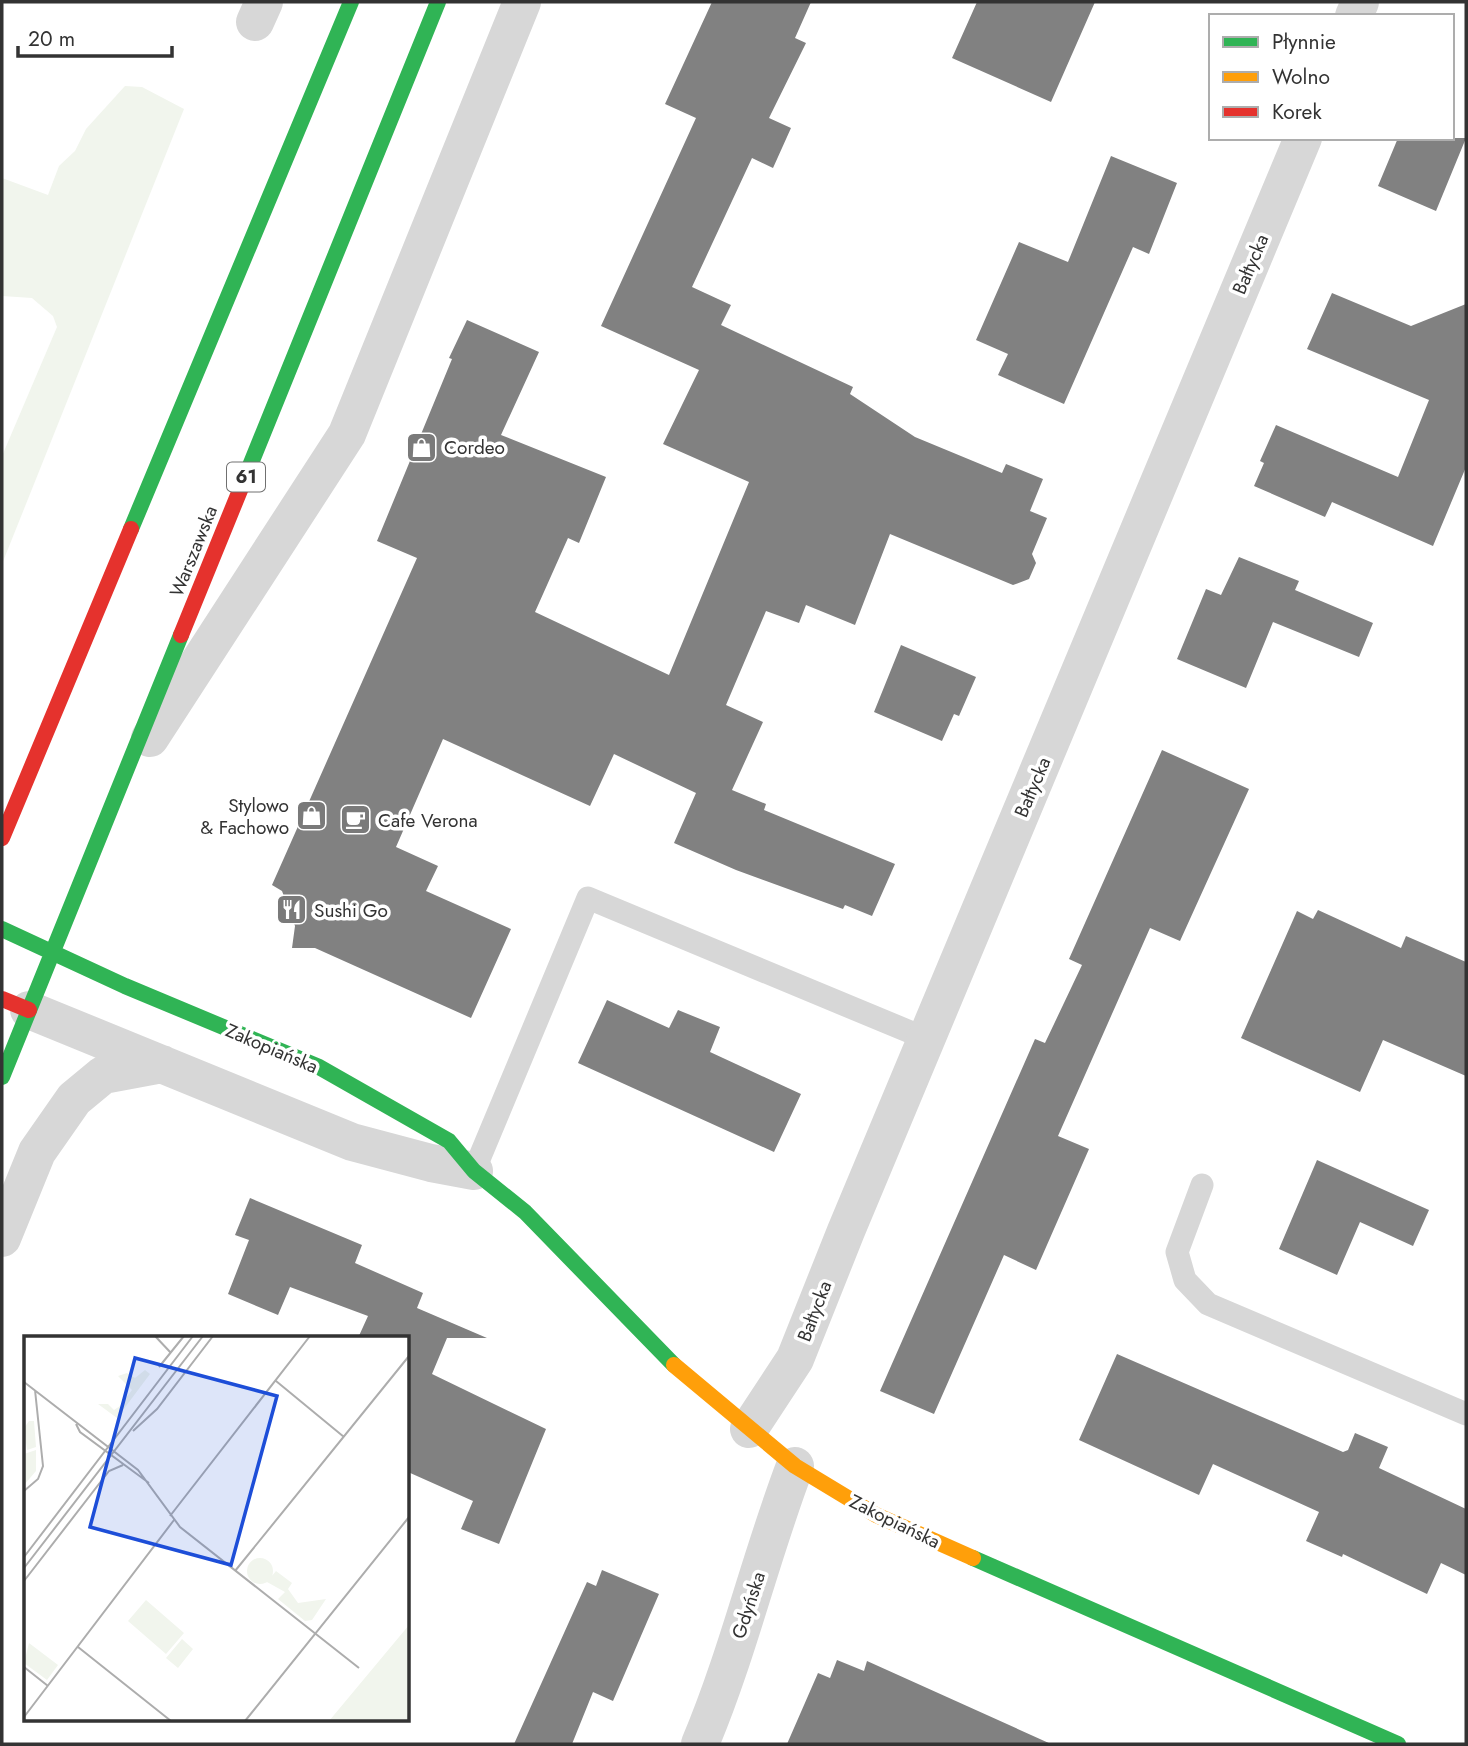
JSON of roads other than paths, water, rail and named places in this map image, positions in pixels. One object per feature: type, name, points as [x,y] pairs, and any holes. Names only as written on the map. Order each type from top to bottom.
[{"type":"main road","points":[[2,838],[351,2]]},
{"type":"main road","name":"Warszawska","points":[[2,1077],[16,1005],[53,953],[438,2]]},
{"type":"main road","name":"Zakopiańska","points":[[2,929],[125,986],[319,1067],[449,1141],[474,1171],[525,1212],[670,1361],[794,1466],[876,1515],[1398,1744]]},
{"type":"street","points":[[124,778],[347,433],[523,2]]},
{"type":"street","name":"Bałtycka","points":[[749,1429],[795,1359],[1302,140]]},
{"type":"street","name":"Zakopiańska","points":[[16,1005],[352,1142],[431,1163],[474,1171]]},
{"type":"street","points":[[2,1238],[37,1152],[74,1099],[103,1075],[162,1065]]},
{"type":"street","name":"Gdyńska","points":[[700,1744],[713,1714],[794,1466]]},
{"type":"lane","points":[[474,1171],[588,898],[927,1039]]},
{"type":"lane","points":[[1202,1185],[1177,1252],[1185,1280],[1208,1304],[1466,1414]]},
{"type":"place","name":"Cordeo","points":[[421,447]]},
{"type":"place","name":"Stylowo & Fachowo","points":[[312,816]]},
{"type":"place","name":"Cafe Verona","points":[[355,820]]},
{"type":"place","name":"Sushi Go","points":[[291,910]]}]
